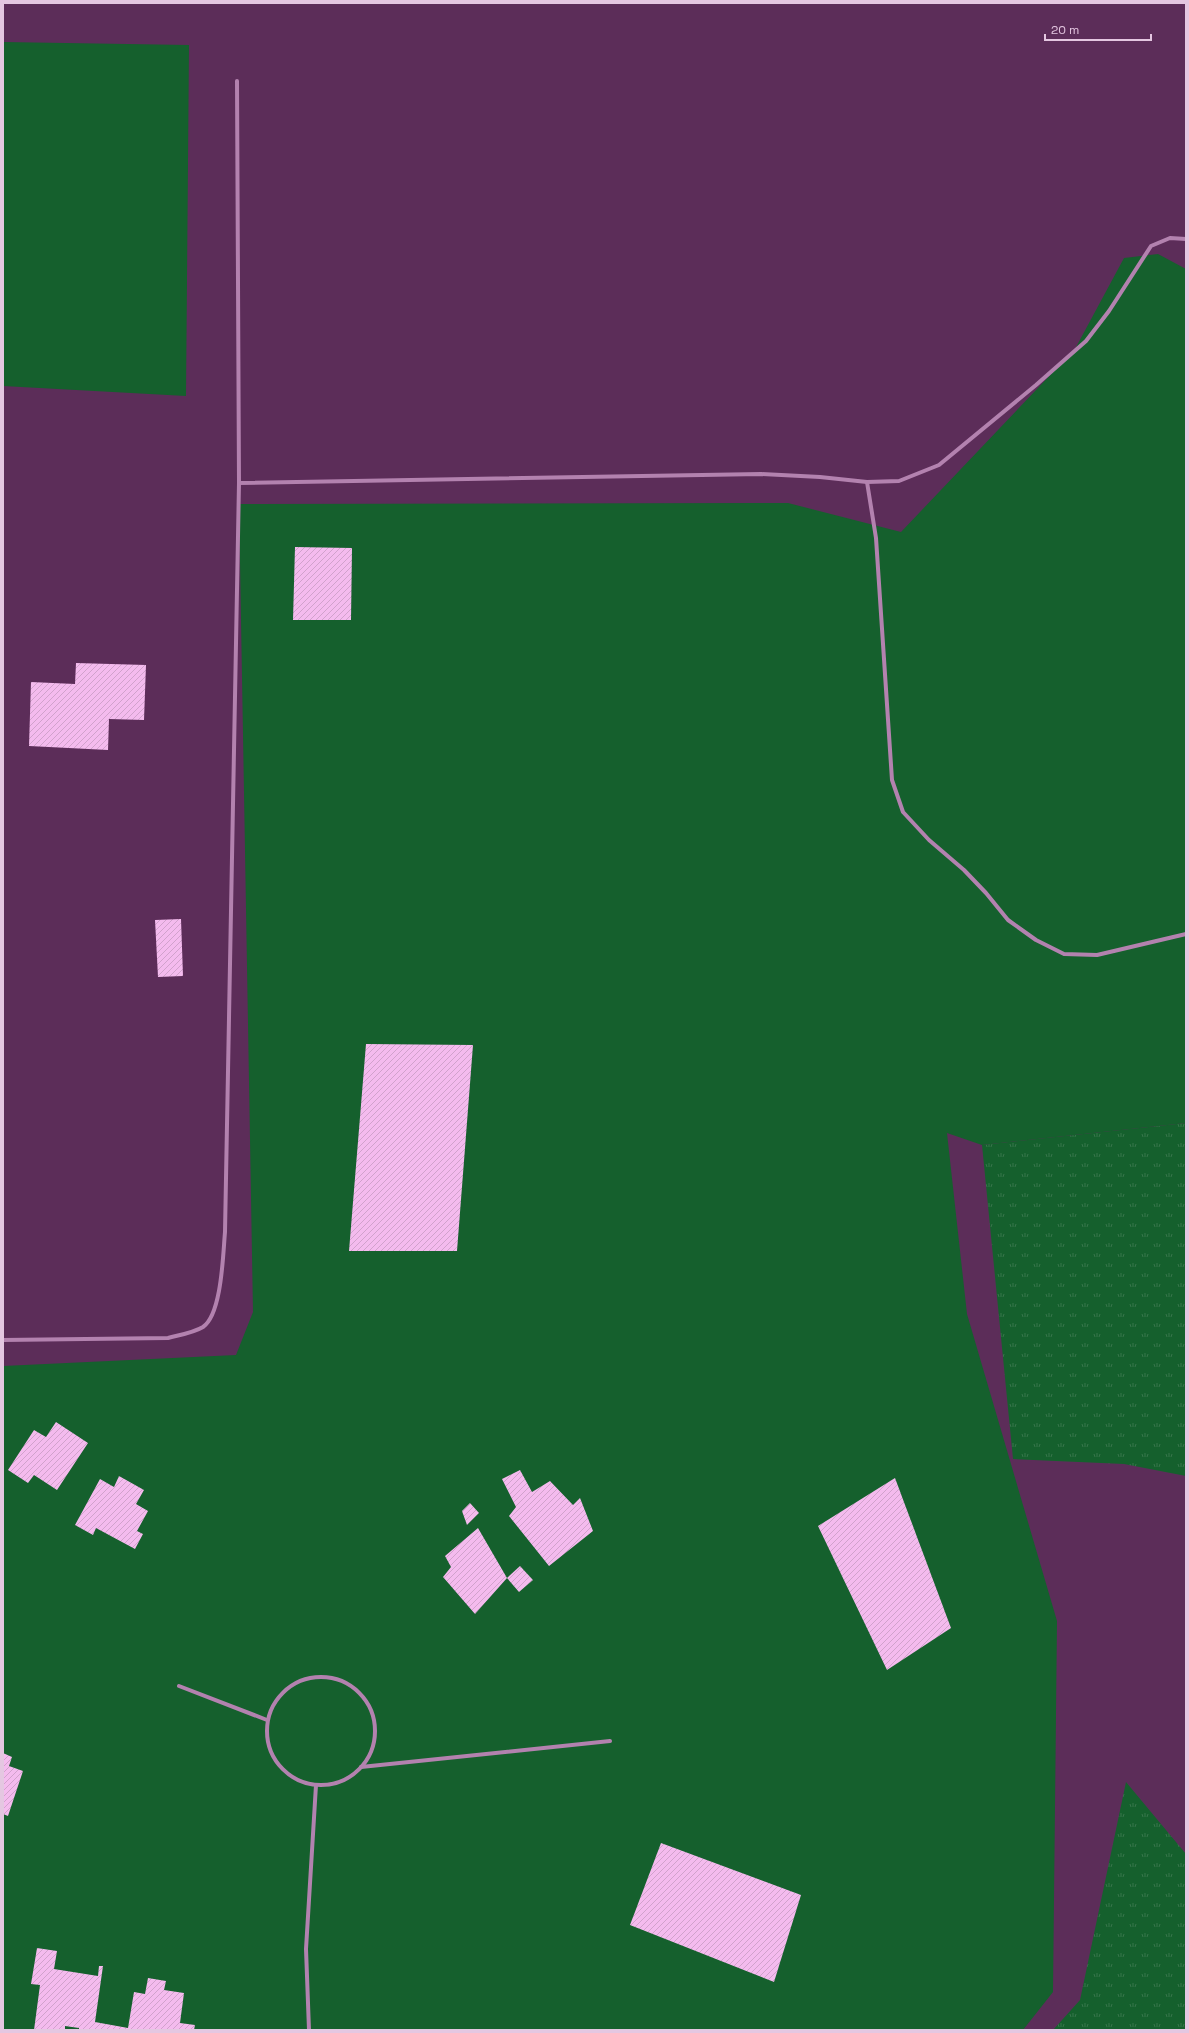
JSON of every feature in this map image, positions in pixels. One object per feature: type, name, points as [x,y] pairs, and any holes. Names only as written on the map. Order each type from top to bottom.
[{"type":"street","points":[[3,1340],[168,1338],[185,1334],[204,1326],[214,1312],[220,1281],[225,1232],[239,483],[237,81]]},
{"type":"street","points":[[239,483],[761,474],[820,477],[868,482],[899,481],[939,465],[1036,385],[1086,341],[1109,311],[1151,246],[1170,238],[1186,239]]},
{"type":"street","points":[[868,482],[876,538],[892,780],[903,812],[929,840],[964,870],[986,893],[1008,920],[1036,940],[1064,954],[1097,955],[1186,934]]},
{"type":"street","points":[[322,1676],[345,1681],[364,1697],[374,1720],[373,1745],[361,1767],[348,1778],[333,1784],[316,1785],[302,1782],[288,1774],[277,1763],[270,1750],[266,1735],[267,1720],[278,1697],[297,1681],[322,1676]]},
{"type":"street","points":[[179,1686],[267,1720]]},
{"type":"street","points":[[361,1767],[610,1741]]},
{"type":"street","points":[[309,2030],[306,1949],[316,1785]]},
{"type":"green space","points":[[3,42],[189,45],[186,396],[3,386]]},
{"type":"green space","points":[[1158,254],[1186,269],[1186,1123],[982,1145],[947,1133],[967,1314],[1057,1621],[1053,1992],[1023,2030],[3,2030],[3,1366],[236,1355],[253,1312],[239,504],[788,503],[901,532],[1075,349],[1124,258]]},
{"type":"green space","points":[[1186,1123],[1186,1476],[1124,1464],[1013,1459],[982,1145]]},
{"type":"green space","points":[[1126,1782],[1186,1854],[1186,2030],[1053,2030],[1080,2000]]},
{"type":"building","points":[[295,547],[352,548],[351,620],[293,620]]},
{"type":"building","points":[[76,663],[146,665],[144,720],[109,719],[108,750],[29,746],[31,682],[75,684]]},
{"type":"building","points":[[181,919],[183,976],[158,977],[155,920]]},
{"type":"building","points":[[366,1044],[473,1045],[457,1251],[349,1251]]},
{"type":"building","points":[[56,1422],[88,1443],[57,1490],[34,1475],[28,1483],[8,1470],[34,1430],[46,1437]]},
{"type":"building","points":[[520,1470],[532,1492],[550,1481],[573,1505],[580,1498],[593,1531],[549,1566],[509,1516],[516,1507],[502,1479]]},
{"type":"building","points":[[119,1476],[144,1490],[136,1504],[148,1511],[137,1531],[143,1534],[135,1549],[96,1528],[93,1535],[75,1525],[100,1479],[114,1487]]},
{"type":"building","points":[[895,1478],[951,1628],[887,1670],[818,1526]]},
{"type":"building","points":[[470,1503],[479,1513],[467,1525],[462,1511]]},
{"type":"building","points":[[478,1528],[507,1578],[475,1614],[443,1577],[451,1567],[445,1556]]},
{"type":"building","points":[[520,1566],[533,1580],[519,1592],[507,1578]]},
{"type":"building","points":[[3,1753],[12,1757],[9,1766],[23,1771],[8,1816],[3,1814]]},
{"type":"building","points":[[661,1843],[801,1895],[774,1982],[630,1925]]},
{"type":"building","points":[[37,1948],[57,1951],[54,1969],[98,1976],[99,1966],[103,1966],[95,2022],[128,2028],[134,1992],[145,1994],[148,1978],[166,1981],[164,1990],[184,1993],[180,2023],[195,2025],[194,2030],[79,2030],[79,2028],[65,2026],[65,2030],[34,2030],[40,1985],[31,1984]]}]
